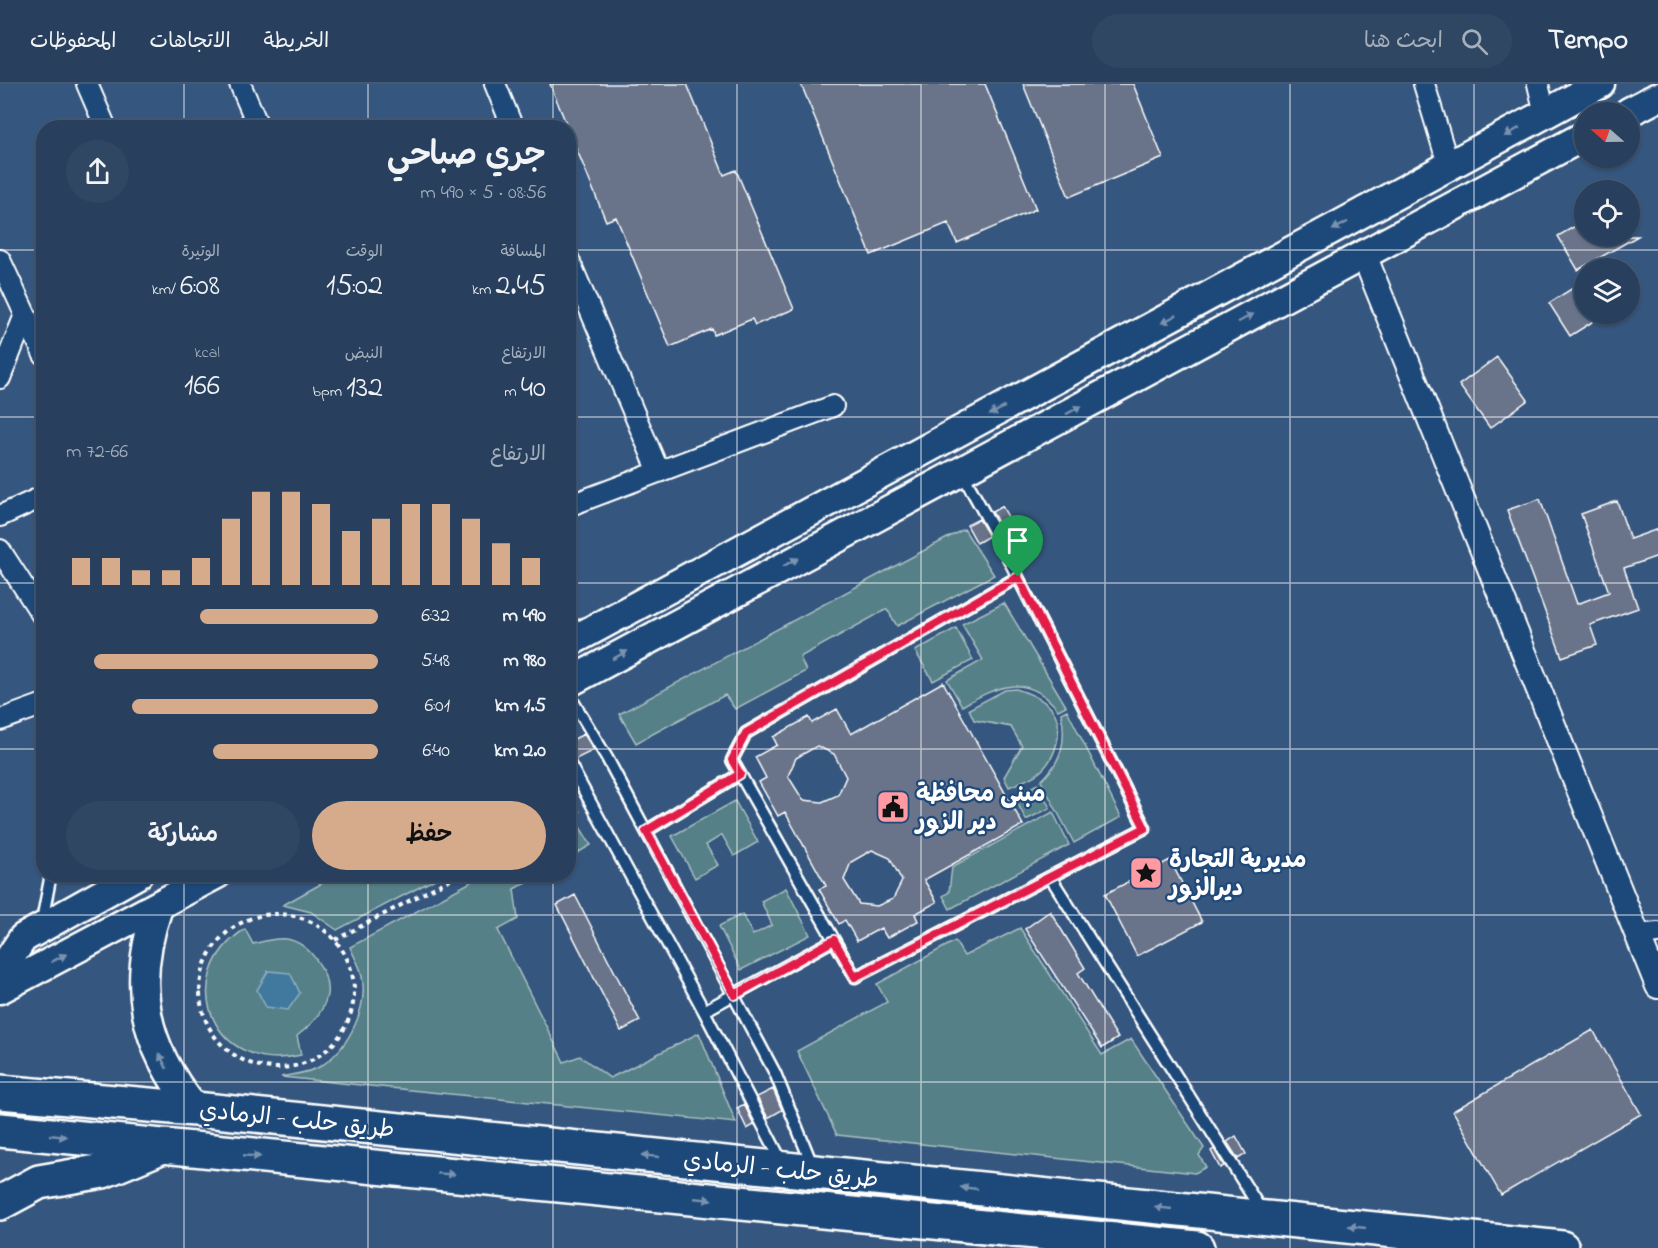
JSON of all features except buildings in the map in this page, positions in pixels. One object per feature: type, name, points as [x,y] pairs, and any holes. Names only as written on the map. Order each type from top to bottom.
[{"type":"highway","name":"طريق حلب - الرمادي","points":[[0,1092],[195,1109],[1562,1248]]},
{"type":"highway","name":"طريق حلب - الرمادي","points":[[0,1130],[1088,1242],[1197,1248]]},
{"type":"highway","points":[[0,1203],[39,1182],[103,1171],[160,1147]]},
{"type":"main road","points":[[1640,106],[1658,97]]},
{"type":"main road","points":[[576,639],[1545,114],[1587,98]]},
{"type":"main road","points":[[576,679],[1574,141]]},
{"type":"main road","points":[[3,987],[15,948],[23,938],[123,882]]},
{"type":"main road","points":[[3,987],[203,882]]},
{"type":"main road","points":[[158,907],[144,959],[146,1014],[164,1065],[195,1109]]},
{"type":"street","points":[[87,84],[103,120]]},
{"type":"street","points":[[240,84],[256,120]]},
{"type":"street","points":[[495,84],[510,120]]},
{"type":"street","points":[[1424,84],[1449,167]]},
{"type":"street","points":[[1538,84],[1545,114]]},
{"type":"street","points":[[1364,255],[1648,934],[1658,986]]},
{"type":"street","points":[[0,260],[36,338]]},
{"type":"street","points":[[576,277],[659,472]]},
{"type":"street","points":[[0,378],[25,315]]},
{"type":"street","points":[[576,503],[833,406]]},
{"type":"street","points":[[0,516],[36,499]]},
{"type":"street","points":[[0,550],[36,606]]},
{"type":"street","points":[[0,720],[36,707]]},
{"type":"lane","points":[[961,471],[1018,577],[1145,828],[855,977],[732,760],[746,733],[1018,577]]},
{"type":"lane","points":[[576,707],[646,831],[775,1073],[800,1171]]},
{"type":"lane","points":[[646,831],[740,774]]},
{"type":"lane","points":[[576,776],[704,1011],[800,1171]]},
{"type":"lane","points":[[1051,878],[1266,1218]]},
{"type":"lane","points":[[41,927],[49,882]]},
{"type":"lane","points":[[704,1011],[834,940]]},
{"type":"path","points":[[335,940],[445,882]]},
{"type":"path","points":[[283,914],[311,922],[335,940],[349,965],[354,991],[346,1024],[326,1051],[303,1064],[270,1068],[238,1058],[218,1040],[204,1014],[201,984],[209,956],[227,933],[253,918],[283,914]]},
{"type":"green space","points":[[964,529],[994,575],[897,626],[887,609],[800,657],[806,671],[735,709],[725,695],[636,743],[619,714]]},
{"type":"green space","points":[[1004,603],[1066,706],[1058,710],[1047,698],[1035,691],[1012,686],[1000,688],[962,706],[947,680],[983,660],[962,624]]},
{"type":"green space","points":[[956,628],[973,660],[933,681],[915,651]]},
{"type":"green space","points":[[1016,689],[1038,698],[1052,709],[1057,721],[1058,736],[1057,744],[1047,765],[1031,778],[1009,787],[1004,777],[1022,746],[1011,727],[974,720],[969,709],[1005,690]]},
{"type":"green space","points":[[1067,710],[1121,817],[1074,843],[1041,781],[1054,766],[1061,750],[1063,723],[1061,713]]},
{"type":"green space","points":[[1038,784],[1050,808],[1026,820],[1014,796]]},
{"type":"green space","points":[[735,801],[758,842],[734,856],[722,835],[706,845],[718,865],[695,878],[672,836]]},
{"type":"green space","points":[[1053,812],[1069,845],[950,909],[943,896],[949,892],[952,867]]},
{"type":"green space","points":[[578,824],[591,845],[576,854],[576,825]]},
{"type":"green space","points":[[324,882],[430,882],[337,930],[311,912],[283,905]]},
{"type":"green space","points":[[471,882],[526,882],[514,889],[518,919],[498,930],[564,1062],[580,1056],[610,1078],[699,1033],[736,1123],[281,1077],[307,1072],[321,1066],[340,1048],[355,1025],[360,1012],[363,985],[360,969],[350,947]]},
{"type":"green space","points":[[786,888],[810,935],[741,970],[719,926],[742,914],[753,935],[772,925],[761,901]]},
{"type":"green space","points":[[1020,928],[1102,1055],[1131,1039],[1204,1148],[1199,1155],[1206,1167],[1195,1173],[837,1135],[797,1051],[887,1002],[877,984],[955,941],[964,956]]},
{"type":"green space","points":[[245,929],[253,944],[278,939],[294,941],[316,959],[325,977],[327,995],[320,1013],[297,1036],[301,1055],[271,1058],[245,1051],[226,1037],[213,1018],[208,995],[211,972],[223,949]]},
{"type":"water","points":[[268,971],[290,973],[300,993],[288,1010],[266,1007],[257,990]]},
{"type":"place","name":"مبنى محافظة دير الزور","points":[[893,807]]},
{"type":"place","name":"مديرية التجارة ديرالزور","points":[[1146,873]]},
{"type":"route","points":[[1018,577],[1145,828],[855,977],[834,940],[735,995],[646,831],[740,774],[732,760],[746,733],[1018,577]]}]
